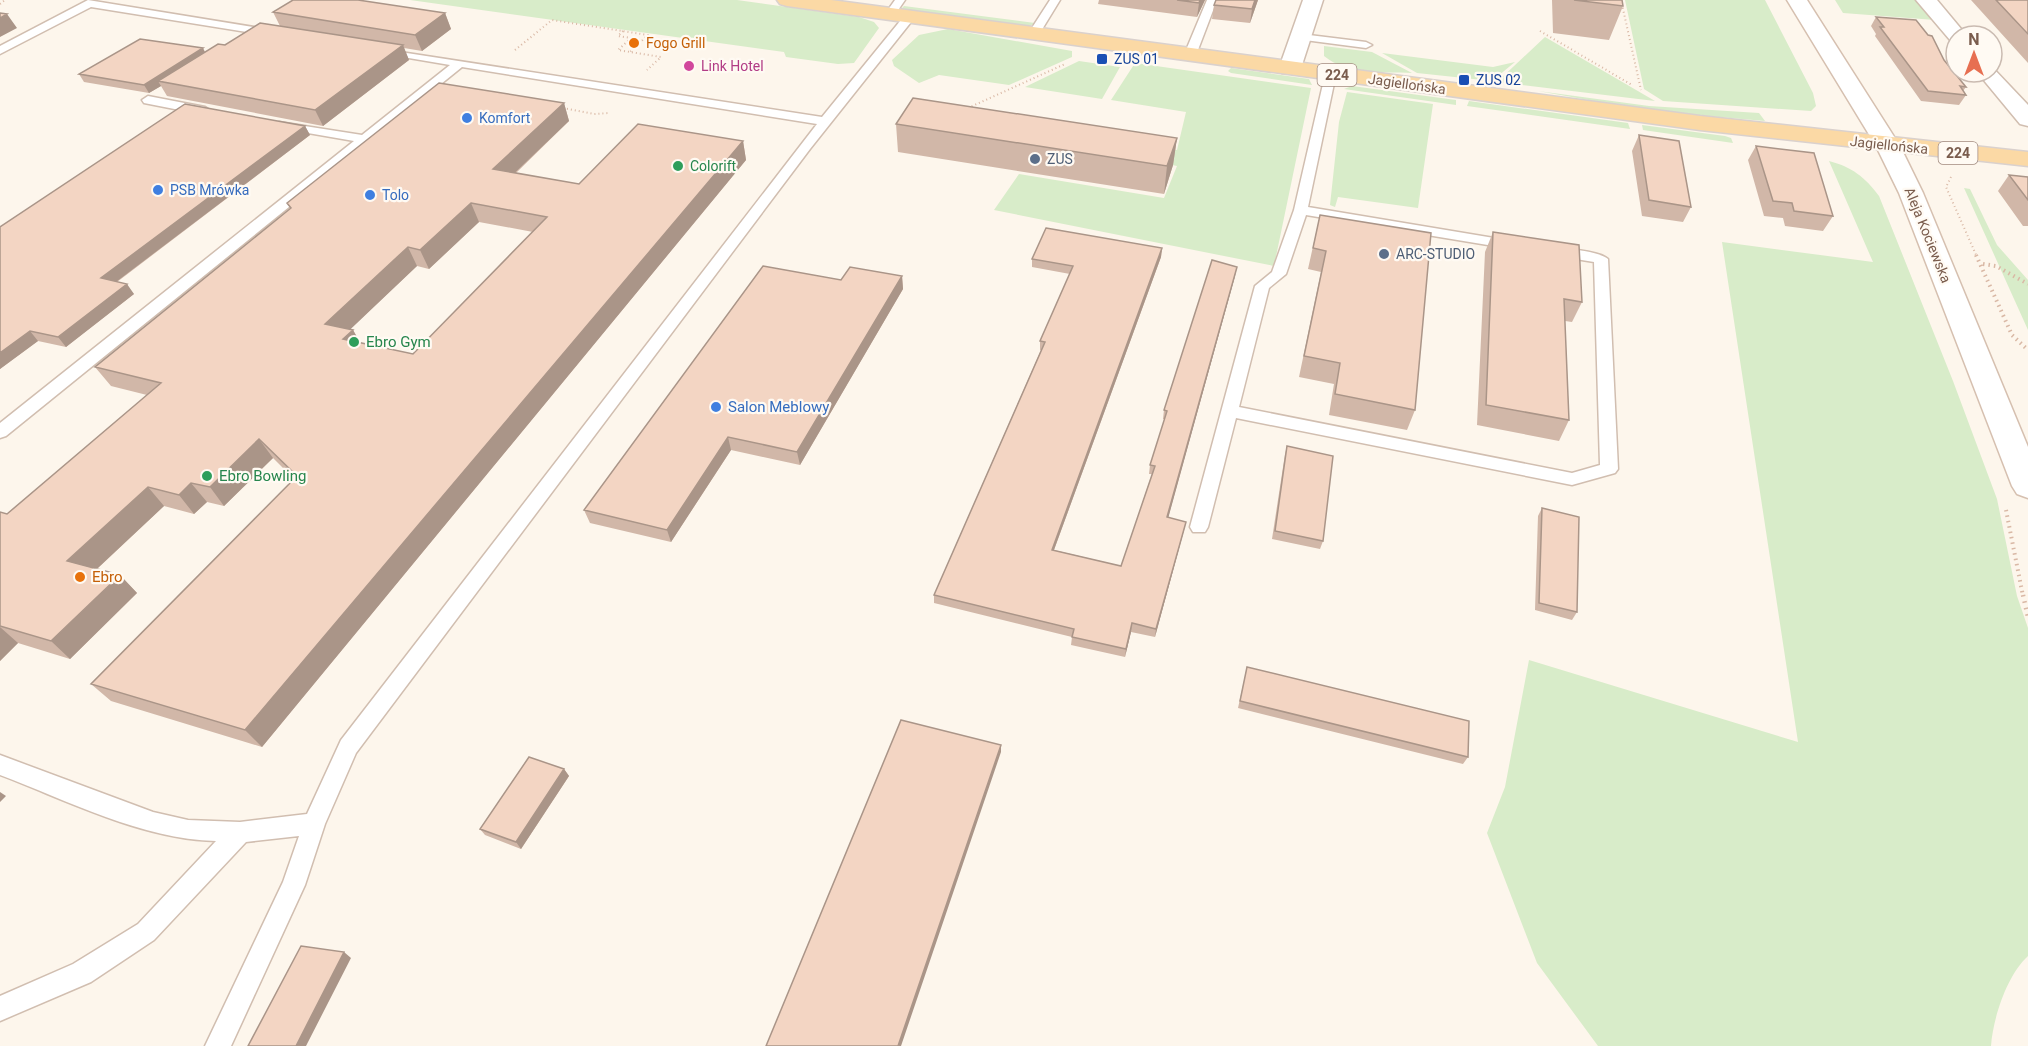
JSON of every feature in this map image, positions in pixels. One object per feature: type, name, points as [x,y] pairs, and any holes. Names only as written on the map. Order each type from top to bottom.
[{"type":"main road","name":"Jagiellońska","points":[[787,0],[900,10],[1034,34],[1888,146],[2028,159]]},
{"type":"street","points":[[1290,68],[1313,0]]},
{"type":"street","name":"Aleja Kociewska","points":[[1797,0],[1888,146],[1924,224],[2028,486]]},
{"type":"street","points":[[1926,0],[1947,24]]},
{"type":"street","points":[[1998,84],[2028,119]]},
{"type":"lane","points":[[1034,34],[1056,0]]},
{"type":"lane","points":[[1190,55],[1212,0]]},
{"type":"lane","points":[[0,51],[89,3],[288,35]]},
{"type":"lane","points":[[218,1046],[294,885],[314,824],[348,747],[824,121],[900,10]]},
{"type":"lane","points":[[245,39],[258,31]]},
{"type":"lane","points":[[1302,37],[1366,45]]},
{"type":"lane","points":[[368,48],[824,121]]},
{"type":"lane","points":[[0,432],[459,63]]},
{"type":"lane","points":[[1199,527],[1262,286],[1279,274],[1301,210],[1330,74]]},
{"type":"lane","points":[[167,88],[148,100],[218,113]]},
{"type":"lane","points":[[265,122],[363,140]]},
{"type":"lane","points":[[1229,411],[1572,479],[1609,469],[1601,259],[1301,210]]},
{"type":"lane","points":[[0,765],[153,822],[188,830],[240,832],[314,824]]},
{"type":"lane","points":[[0,1009],[82,973],[146,932],[240,832]]},
{"type":"path","points":[[0,4],[5,0]]},
{"type":"path","points":[[1622,0],[1641,91]]},
{"type":"path","points":[[494,68],[552,20],[648,35],[630,52]]},
{"type":"path","points":[[623,31],[618,36],[631,38],[618,50],[661,57],[644,72]]},
{"type":"path","points":[[1540,31],[1648,95]]},
{"type":"path","points":[[1946,187],[2012,335],[2028,350]]},
{"type":"path","points":[[1982,264],[1996,266],[2028,284]]},
{"type":"green space","points":[[410,0],[737,0],[859,17],[874,22],[879,28],[854,63],[838,64],[786,57],[784,52]]},
{"type":"green space","points":[[1625,0],[1765,0],[1813,93],[1816,106],[1811,111],[1663,101],[1644,89]]},
{"type":"green space","points":[[1835,0],[1917,0],[1935,20],[1843,13]]},
{"type":"green space","points":[[904,6],[1035,23],[1030,26],[904,9],[902,8]]},
{"type":"green space","points":[[948,29],[1072,51],[1072,57],[1009,85],[939,75],[919,83],[894,66],[892,60],[919,35]]},
{"type":"green space","points":[[1545,37],[1655,101],[1497,82]]},
{"type":"green space","points":[[1324,46],[1372,52],[1412,73],[1366,71],[1344,67],[1324,56]]},
{"type":"green space","points":[[1382,53],[1493,67],[1515,62],[1492,81],[1417,73]]},
{"type":"green space","points":[[1079,61],[1120,67],[1102,99],[1025,87]]},
{"type":"green space","points":[[1135,63],[1311,88],[1274,266],[994,210],[1019,174],[1164,198],[1177,166],[1114,153],[1121,141],[1177,150],[1186,112],[1111,100]]},
{"type":"green space","points":[[1231,68],[1309,79],[1312,85],[1231,73],[1228,71]]},
{"type":"green space","points":[[1352,86],[1456,100],[1456,105],[1344,89]]},
{"type":"green space","points":[[1538,91],[1649,106],[1759,113],[1765,121],[1650,111]]},
{"type":"green space","points":[[1347,92],[1433,104],[1418,208],[1338,197],[1335,207],[1330,205],[1339,122]]},
{"type":"green space","points":[[1469,101],[1628,123],[1630,129],[1467,106]]},
{"type":"green space","points":[[1642,125],[1725,136],[1731,138],[1733,143],[1643,130]]},
{"type":"green space","points":[[1829,161],[1845,166],[1857,174],[1869,183],[1879,196],[1953,381],[1997,499],[2017,596],[2028,628],[2028,956],[2020,964],[2002,998],[1991,1046],[1598,1046],[1537,963],[1487,833],[1505,787],[1529,660],[1798,742],[1722,242],[1873,262]]},
{"type":"green space","points":[[1964,188],[1970,189],[1997,245],[2028,280],[2028,330]]},
{"type":"building","points":[[293,0],[358,0],[445,13],[415,35],[273,12]]},
{"type":"building","points":[[1177,0],[1200,0],[1199,3]]},
{"type":"building","points":[[1216,0],[1255,0],[1252,9],[1214,5]]},
{"type":"building","points":[[1574,0],[1622,0],[1623,6]]},
{"type":"building","points":[[1996,0],[2028,0],[2028,34]]},
{"type":"building","points":[[1876,17],[1916,20],[1928,35],[1932,36],[1944,60],[1944,84],[1964,84],[1966,87],[1960,86],[1966,95],[1928,91],[1880,27],[1884,27]]},
{"type":"building","points":[[260,23],[403,45],[315,110],[158,81],[218,44],[225,45]]},
{"type":"building","points":[[140,39],[203,48],[144,85],[79,74]]},
{"type":"building","points":[[439,83],[564,103],[493,169],[579,184],[638,124],[743,141],[245,730],[91,684],[297,476],[259,439],[210,487],[191,483],[179,495],[148,487],[67,561],[120,575],[51,641],[0,626],[0,512],[7,514],[161,383],[95,367],[291,208],[287,203]],"holes":[[[471,203],[547,217],[413,354],[343,339],[353,330],[325,324],[408,247],[420,250]]]},
{"type":"building","points":[[913,98],[1177,138],[1167,166],[896,124]]},
{"type":"building","name":"PSB Mrówka","points":[[185,104],[305,126],[101,278],[127,284],[58,337],[30,331],[0,353],[0,227]]},
{"type":"building","points":[[1639,135],[1679,141],[1691,207],[1649,200]]},
{"type":"building","points":[[1756,146],[1814,153],[1833,216],[1794,211],[1792,203],[1773,201]]},
{"type":"building","points":[[2009,175],[2028,177],[2028,200]]},
{"type":"building","points":[[1320,215],[1431,233],[1415,410],[1335,394],[1340,363],[1304,356],[1326,251],[1313,248]]},
{"type":"building","points":[[1046,228],[1162,248],[1052,550],[1121,566],[1155,466],[1150,465],[1167,411],[1164,410],[1212,260],[1237,267],[1167,517],[1186,522],[1156,629],[1132,623],[1126,649],[1072,637],[1074,629],[934,595],[1045,342],[1040,341],[1073,266],[1032,259]]},
{"type":"building","points":[[1493,232],[1579,245],[1582,302],[1564,299],[1569,420],[1486,405]]},
{"type":"building","points":[[763,266],[841,280],[850,267],[902,276],[797,452],[728,437],[667,530],[584,510]]},
{"type":"building","points":[[1287,446],[1333,456],[1323,541],[1275,531]]},
{"type":"building","points":[[1542,508],[1579,517],[1577,612],[1539,603]]},
{"type":"building","points":[[1247,667],[1469,721],[1468,757],[1240,701]]},
{"type":"building","points":[[901,720],[1001,745],[898,1046],[766,1046]]},
{"type":"building","points":[[529,757],[564,769],[516,842],[480,829]]},
{"type":"building","points":[[301,946],[344,952],[296,1046],[248,1046]]},
{"type":"place","name":"Fogo Grill","points":[[634,43]]},
{"type":"place","name":"ZUS 01","points":[[1102,59]]},
{"type":"place","name":"Link Hotel","points":[[689,66]]},
{"type":"place","name":"ZUS 02","points":[[1464,80]]},
{"type":"place","name":"Komfort","points":[[467,118]]},
{"type":"place","name":"ZUS","points":[[1035,159]]},
{"type":"place","name":"Colorift","points":[[678,166]]},
{"type":"place","name":"PSB Mrówka","points":[[158,190]]},
{"type":"place","name":"Tolo","points":[[370,195]]},
{"type":"place","name":"ARC-STUDIO","points":[[1384,254]]},
{"type":"place","name":"Ebro Gym","points":[[354,342]]},
{"type":"place","name":"Salon Meblowy","points":[[716,407]]},
{"type":"place","name":"Ebro Bowling","points":[[207,476]]},
{"type":"place","name":"Ebro","points":[[80,577]]}]
